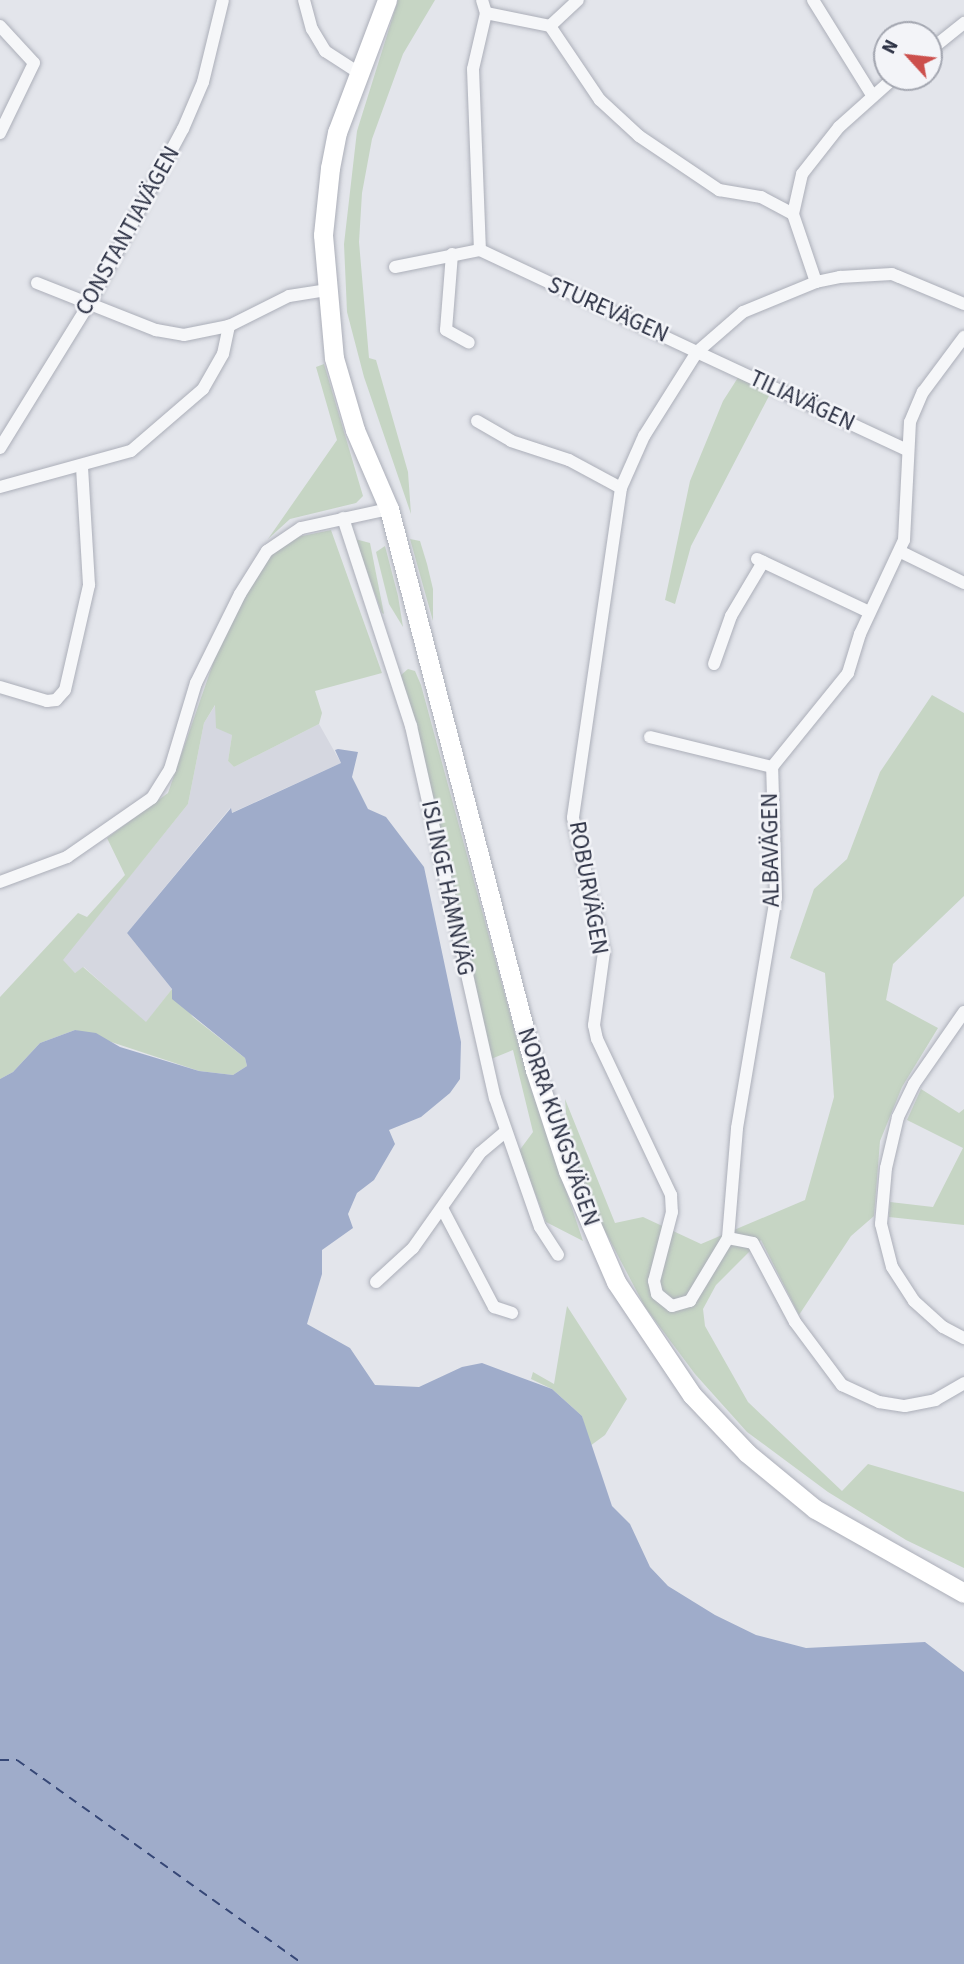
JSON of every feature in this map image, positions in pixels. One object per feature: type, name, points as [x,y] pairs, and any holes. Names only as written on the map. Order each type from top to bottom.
[{"type":"main road","points":[[387,0],[359,73],[330,168],[323,235],[324,290],[334,358],[355,430],[389,509]]},
{"type":"main road","name":"NORRA KUNGSVÄGEN","points":[[389,509],[535,1070],[568,1171],[616,1282],[647,1333],[692,1395],[747,1453],[805,1501],[870,1544],[964,1593]]},
{"type":"street","name":"CONSTANTIAVÄGEN","points":[[0,448],[89,304],[195,103],[223,0]]},
{"type":"street","points":[[304,0],[312,29],[326,51],[359,73]]},
{"type":"street","points":[[395,267],[480,250],[473,69],[486,13],[482,0]]},
{"type":"street","points":[[550,26],[578,0]]},
{"type":"street","points":[[813,0],[872,95]]},
{"type":"street","points":[[486,13],[550,26],[600,100],[639,136],[719,190],[761,197],[793,214]]},
{"type":"street","points":[[943,40],[964,23]]},
{"type":"street","points":[[0,26],[34,63],[0,133]]},
{"type":"street","points":[[816,282],[793,214],[802,174],[811,159],[877,91]]},
{"type":"street","name":"STUREVÄGEN","points":[[480,250],[697,352],[743,312],[816,282],[872,272],[892,274],[964,304]]},
{"type":"street","points":[[452,254],[446,330],[469,343]]},
{"type":"street","points":[[37,283],[156,330],[184,335],[229,326],[289,296],[324,290]]},
{"type":"street","points":[[0,487],[82,468],[131,451],[188,406],[223,354],[229,326]]},
{"type":"street","name":"ALBAVÄGEN","points":[[671,1306],[690,1301],[728,1238],[737,1128],[776,898],[772,767],[848,673],[869,612],[901,552],[910,422],[922,392],[964,337]]},
{"type":"street","name":"TILIAVÄGEN","points":[[697,352],[907,450]]},
{"type":"street","name":"ROBURVÄGEN","points":[[671,1306],[657,1294],[654,1281],[669,1227],[671,1195],[597,1039],[594,1025],[604,952],[573,818],[621,488],[644,436],[697,352]]},
{"type":"street","points":[[477,421],[511,441],[569,460],[621,488]]},
{"type":"street","points":[[0,687],[47,701],[56,699],[65,690],[89,585],[82,468]]},
{"type":"street","points":[[0,881],[67,857],[152,798],[170,769],[196,683],[253,570],[285,536],[343,518],[389,509]]},
{"type":"street","name":"ISLINGE HAMNVÄG","points":[[343,518],[411,726],[485,1063],[540,1227],[558,1255]]},
{"type":"street","points":[[901,552],[964,583]]},
{"type":"street","points":[[713,664],[731,616],[760,561],[869,612]]},
{"type":"street","points":[[650,737],[772,767]]},
{"type":"street","points":[[964,1012],[920,1074],[898,1117],[886,1168],[881,1224],[892,1267],[914,1301],[943,1327],[964,1338]]},
{"type":"street","points":[[376,1282],[413,1248],[480,1153],[506,1131]]},
{"type":"street","points":[[442,1208],[494,1307],[512,1313]]},
{"type":"street","points":[[728,1238],[753,1243],[794,1322],[842,1385],[879,1402],[905,1406],[935,1400],[964,1383]]},
{"type":"shaded area","points":[[216,704],[232,735],[228,761],[234,767],[319,724],[341,763],[231,813],[230,808],[127,933],[172,989],[146,1023],[84,967],[75,973],[62,960],[188,804],[204,723]]},
{"type":"green space","points":[[398,0],[435,0],[403,54],[372,139],[362,193],[359,242],[369,358],[376,360],[408,472],[411,514],[364,377],[347,312],[344,244],[357,131]]},
{"type":"green space","points":[[324,364],[363,496],[356,503],[290,519],[268,539],[337,440],[316,367]]},
{"type":"green space","points":[[739,376],[770,394],[691,546],[675,604],[665,600],[690,481],[723,401]]},
{"type":"green space","points":[[331,530],[382,673],[315,691],[322,713],[319,724],[234,767],[228,761],[232,735],[216,728],[215,705],[204,723],[188,804],[63,960],[75,973],[83,967],[146,1022],[172,989],[193,1017],[245,1058],[247,1066],[233,1075],[199,1071],[75,1030],[40,1043],[13,1072],[0,1079],[0,997],[78,913],[87,917],[125,875],[107,838],[168,793],[218,649],[249,583],[269,554],[292,538]]},
{"type":"green space","points":[[355,539],[370,543],[384,614],[382,613]]},
{"type":"green space","points":[[410,539],[420,541],[427,564],[433,589],[433,621]]},
{"type":"green space","points":[[385,546],[403,627],[389,604],[376,552]]},
{"type":"green space","points":[[408,669],[415,671],[421,685],[521,1055],[583,1241],[546,1222],[519,1151],[533,1132],[513,1050],[491,1059],[401,675]]},
{"type":"green space","points":[[932,695],[964,713],[964,896],[893,964],[886,1000],[938,1028],[902,1087],[880,1141],[874,1216],[851,1236],[799,1315],[761,1240],[716,1285],[703,1309],[705,1326],[748,1402],[842,1491],[868,1464],[964,1492],[964,1568],[906,1540],[828,1492],[747,1432],[695,1374],[645,1307],[596,1214],[568,1141],[565,1099],[615,1223],[643,1217],[701,1244],[805,1200],[834,1097],[825,973],[790,958],[814,889],[847,859],[880,772]]},
{"type":"green space","points":[[921,1089],[959,1113],[964,1109],[964,1225],[889,1217],[890,1202],[933,1207],[963,1148],[907,1120]]},
{"type":"green space","points":[[567,1306],[627,1399],[605,1435],[590,1446],[582,1416],[552,1389],[531,1379],[533,1372],[554,1384]]},
{"type":"water","points":[[335,750],[358,752],[352,777],[368,809],[386,817],[424,867],[461,1042],[460,1079],[450,1093],[421,1117],[389,1130],[395,1144],[374,1180],[357,1193],[348,1214],[353,1228],[322,1250],[322,1274],[307,1324],[350,1348],[375,1385],[419,1387],[462,1367],[482,1363],[552,1389],[582,1416],[612,1506],[630,1524],[650,1567],[668,1586],[715,1615],[756,1635],[806,1648],[925,1642],[964,1672],[964,1964],[0,1964],[0,1079],[13,1072],[40,1043],[75,1030],[96,1033],[120,1047],[199,1071],[233,1075],[247,1066],[245,1058],[172,999],[172,989],[127,933],[231,808],[232,813],[341,763]]},
{"type":"ferry route","points":[[0,1760],[17,1760],[303,1964]]}]
